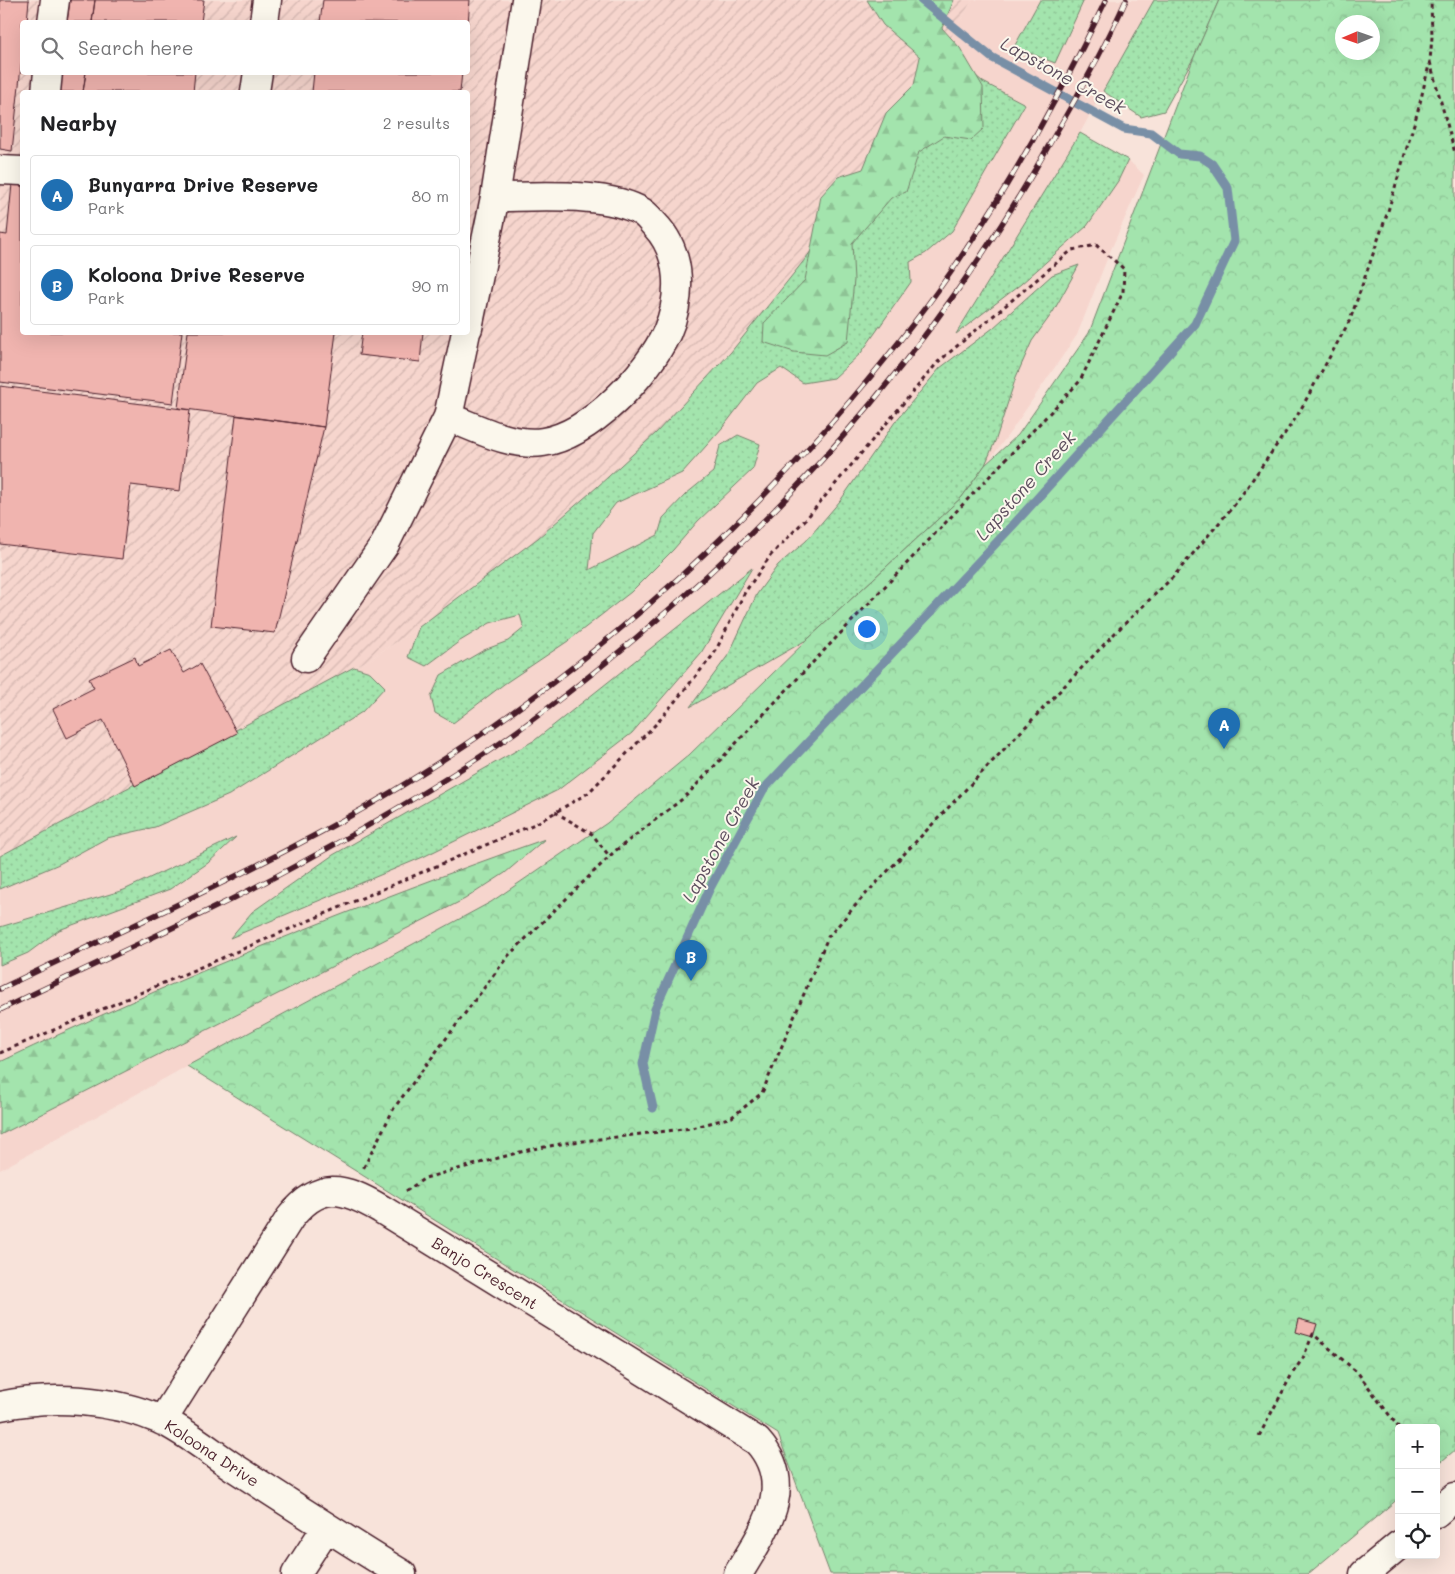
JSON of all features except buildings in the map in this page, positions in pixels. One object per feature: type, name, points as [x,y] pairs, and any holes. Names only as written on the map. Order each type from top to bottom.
[{"type":"street","points":[[52,20],[55,0]]},
{"type":"street","points":[[264,20],[267,0]]},
{"type":"street","points":[[470,319],[496,198],[526,0]]},
{"type":"street","points":[[46,90],[48,75]]},
{"type":"street","points":[[255,90],[258,75]]},
{"type":"street","points":[[0,170],[20,171]]},
{"type":"street","points":[[448,417],[513,440],[542,442],[573,433],[610,407],[649,360],[667,332],[676,297],[676,262],[666,236],[642,212],[615,202],[579,198],[496,198]]},
{"type":"street","points":[[306,658],[385,544],[448,417],[465,335]]},
{"type":"street","name":"Banjo Crescent","points":[[162,1420],[300,1205],[318,1194],[330,1191],[351,1194],[381,1208],[757,1441],[766,1450],[771,1462],[776,1494],[768,1524],[738,1574]]},
{"type":"street","name":"Koloona Drive","points":[[0,1406],[48,1399],[120,1408],[162,1420],[326,1528],[402,1574]]},
{"type":"street","points":[[1440,1510],[1455,1497]]},
{"type":"street","points":[[296,1574],[326,1528]]},
{"type":"street","points":[[1364,1574],[1395,1548]]},
{"type":"path","points":[[381,1208],[425,1178],[451,1170],[528,1150],[566,1143],[692,1128],[732,1117],[762,1093],[828,937],[863,897],[1115,633],[1173,577],[1236,502],[1297,416],[1350,320],[1388,211],[1419,107],[1430,61],[1432,37],[1431,0]]},
{"type":"path","points":[[1430,61],[1455,153]]},
{"type":"path","points":[[0,1053],[538,823],[588,793],[658,722],[714,654],[745,592],[771,555],[806,519],[938,362],[1072,250],[1096,245],[1108,254],[1124,269],[1123,292],[1080,380],[685,797],[610,857],[508,956],[394,1108],[351,1194]]},
{"type":"path","points":[[555,812],[592,834],[610,857]]},
{"type":"path","points":[[1258,1436],[1292,1374],[1303,1358],[1313,1334],[1358,1373],[1396,1424]]},
{"type":"shaded area","points":[[0,0],[972,0],[899,129],[806,258],[731,352],[656,433],[538,538],[419,627],[372,658],[0,856]]},
{"type":"shaded area","points":[[972,0],[1219,0],[1194,57],[1164,111],[1141,117],[1103,91],[1080,133],[1128,160],[1144,175],[1109,254],[1077,335],[1011,431],[962,497],[808,639],[689,755],[607,823],[491,902],[196,1061],[0,1170],[0,856],[372,658],[419,627],[538,538],[899,129]]},
{"type":"green space","points":[[867,0],[954,0],[942,28],[960,48],[983,87],[984,128],[971,140],[944,136],[919,152],[906,192],[891,198],[852,243],[854,280],[848,342],[825,355],[794,352],[763,342],[764,323],[805,280],[821,196],[838,177],[863,169],[886,113],[914,85],[920,57],[883,25]]},
{"type":"green space","points":[[1040,0],[1084,0],[1055,63],[1014,47]]},
{"type":"green space","points":[[1154,0],[1219,0],[1194,57],[1164,111],[1141,117],[1103,91]]},
{"type":"green space","points":[[1219,0],[1455,0],[1455,1450],[1440,1463],[1440,1424],[1395,1424],[1395,1501],[1308,1574],[830,1574],[778,1434],[187,1066],[491,902],[607,823],[689,755],[808,639],[962,497],[985,465],[1018,435],[1089,333],[1194,57]]},
{"type":"green space","points":[[945,49],[983,82],[1025,104],[952,231],[926,253],[910,262],[911,282],[861,353],[834,378],[803,383],[781,368],[757,383],[723,427],[682,473],[616,503],[593,533],[589,570],[658,535],[663,518],[686,494],[713,472],[720,446],[738,435],[760,444],[753,469],[698,521],[673,550],[631,592],[568,641],[504,684],[453,723],[435,713],[431,697],[441,675],[484,650],[508,641],[524,628],[520,615],[490,623],[460,641],[426,666],[408,657],[419,627],[538,538],[597,487],[656,433],[731,352],[806,258],[867,174]]},
{"type":"green space","points":[[1080,133],[1128,160],[1118,181],[1087,226],[1021,284],[956,334]]},
{"type":"green space","points":[[1079,265],[1053,312],[1032,341],[1016,377],[996,439],[985,465],[962,497],[808,639],[690,707],[729,654],[757,594],[778,565],[806,541],[840,501],[895,422],[940,368],[993,328],[1052,275]]},
{"type":"green space","points":[[752,568],[701,653],[632,733],[558,790],[423,857],[230,938],[252,912],[333,855],[535,740]]},
{"type":"green space","points":[[354,667],[370,672],[385,687],[362,712],[229,795],[155,827],[107,838],[59,864],[0,889],[0,856]]},
{"type":"green space","points":[[236,837],[208,863],[170,889],[59,930],[28,953],[0,965],[0,927],[124,890]]},
{"type":"green space","points":[[545,839],[505,873],[465,899],[0,1135],[0,1062],[134,1001],[270,943],[407,889]]},
{"type":"waterway","name":"Lapstone Creek","points":[[653,1108],[643,1064],[655,1009],[710,888],[763,790],[1015,523],[1195,324],[1234,241],[1228,188],[1212,164],[1200,156],[1179,154],[1151,133],[1124,129],[991,57],[921,0]]},
{"type":"railway","points":[[0,989],[258,865],[343,820],[411,780],[478,737],[542,690],[605,642],[665,590],[779,480],[848,404],[923,311],[994,206],[1053,104],[1106,0]]},
{"type":"railway","points":[[0,1010],[232,899],[323,851],[411,800],[469,764],[555,703],[637,637],[700,582],[760,525],[817,466],[871,404],[922,340],[970,273],[1015,203],[1085,83],[1126,0]]},
{"type":"place","name":"Bunyarra Drive Reserve","points":[[1224,749]]},
{"type":"place","name":"Koloona Drive Reserve","points":[[691,981]]}]
